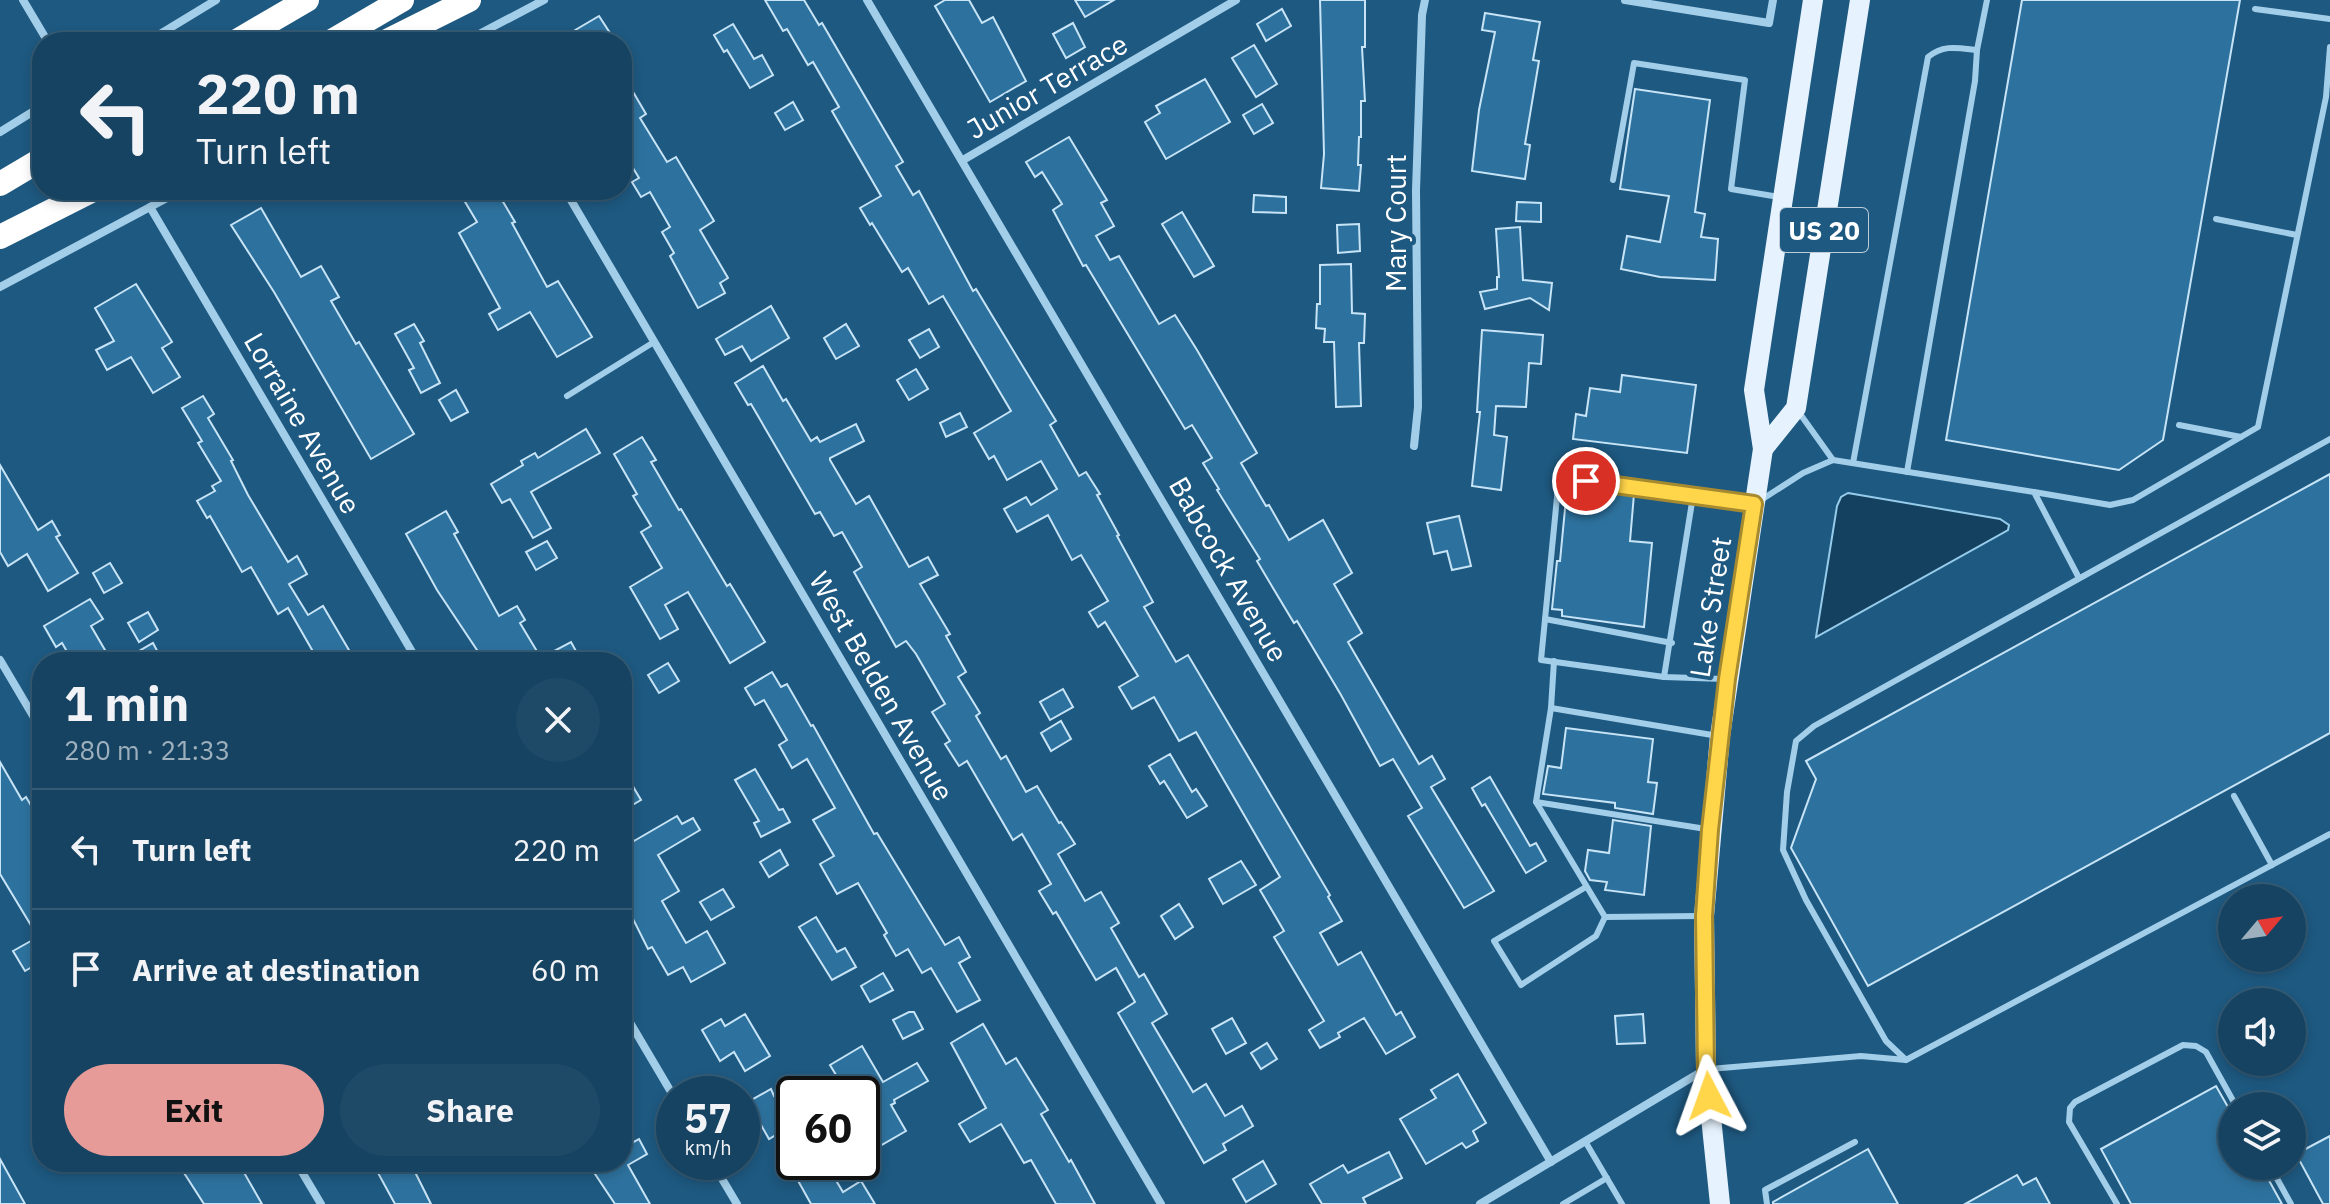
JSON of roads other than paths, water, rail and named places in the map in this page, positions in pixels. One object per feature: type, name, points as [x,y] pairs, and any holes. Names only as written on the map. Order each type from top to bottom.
[{"type":"highway","points":[[252,32],[304,0]]},
{"type":"highway","points":[[347,32],[402,0]]},
{"type":"highway","points":[[405,32],[469,0]]},
{"type":"highway","points":[[0,184],[32,165]]},
{"type":"highway","points":[[0,236],[57,200]]},
{"type":"highway","points":[[0,236],[73,200]]},
{"type":"main road","name":"Lake Street","points":[[1720,1204],[1706,1069],[1704,916],[1710,830],[1727,679],[1763,449],[1754,390],[1813,0]]},
{"type":"main road","name":"Lake Street","points":[[1763,449],[1796,408],[1860,0]]},
{"type":"street","points":[[23,0],[42,32]]},
{"type":"street","points":[[163,32],[216,0]]},
{"type":"street","points":[[489,32],[544,0]]},
{"type":"street","name":"Babcock Avenue","points":[[867,0],[1551,1162]]},
{"type":"street","name":"Junior Terrace","points":[[963,160],[1236,0]]},
{"type":"street","name":"Mary Court","points":[[1414,446],[1418,407],[1416,190],[1425,0]]},
{"type":"street","points":[[1625,0],[1769,23],[1773,0]]},
{"type":"street","points":[[0,132],[32,112]]},
{"type":"street","points":[[0,287],[163,200]]},
{"type":"street","name":"West Belden Avenue","points":[[571,200],[1161,1204]]},
{"type":"street","name":"Lorraine Avenue","points":[[150,207],[412,652]]},
{"type":"street","points":[[0,660],[32,714]]},
{"type":"street","points":[[632,1026],[662,1076]]},
{"type":"street","points":[[1480,1204],[1706,1069]]},
{"type":"street","points":[[302,1172],[321,1204]]},
{"type":"street","points":[[723,1180],[737,1204]]},
{"type":"lane","points":[[1907,472],[1987,0]]},
{"type":"lane","points":[[2255,9],[2330,19]]},
{"type":"lane","points":[[1853,463],[1928,57],[1947,47],[1977,50]]},
{"type":"lane","points":[[1727,679],[1664,677],[1541,660],[1559,477],[1754,504],[1803,473],[1833,460],[2110,505],[2133,500],[2258,427],[2326,97],[2330,47]]},
{"type":"lane","points":[[1613,180],[1634,63],[1745,80],[1731,189],[1783,198]]},
{"type":"lane","points":[[2216,219],[2297,235]]},
{"type":"lane","points":[[567,396],[654,342]]},
{"type":"lane","points":[[1796,408],[1833,460]]},
{"type":"lane","points":[[2179,425],[2241,437]]},
{"type":"lane","points":[[1906,1060],[1886,1041],[1806,900],[1783,850],[1787,792],[1796,741],[1814,726],[2330,439]]},
{"type":"lane","points":[[2034,492],[2079,578]]},
{"type":"lane","points":[[1664,677],[1672,643],[1693,496]]},
{"type":"lane","points":[[1545,619],[1672,643]]},
{"type":"lane","points":[[1554,661],[1551,708],[1536,802],[1605,917]]},
{"type":"lane","points":[[1551,708],[1720,736]]},
{"type":"lane","points":[[2234,796],[2272,865]]},
{"type":"lane","points":[[1536,802],[1710,830]]},
{"type":"lane","points":[[1706,1069],[1861,1056],[1906,1060],[2330,834]]},
{"type":"lane","points":[[1586,887],[1494,941],[1521,985],[1596,936],[1605,917]]},
{"type":"lane","points":[[1605,917],[1704,916]]},
{"type":"lane","points":[[2117,1204],[2069,1122],[2070,1108],[2075,1102],[2183,1045],[2196,1046],[2206,1052],[2228,1092]]},
{"type":"lane","points":[[1585,1141],[1622,1204]]},
{"type":"lane","points":[[1767,1204],[1765,1190],[1855,1142]]},
{"type":"lane","points":[[1563,1204],[1607,1178]]},
{"type":"lane","points":[[2278,1180],[2291,1204]]},
{"type":"water","points":[[1848,493],[2000,519],[2009,525],[2008,530],[1816,637],[1837,506],[1841,497]]}]
